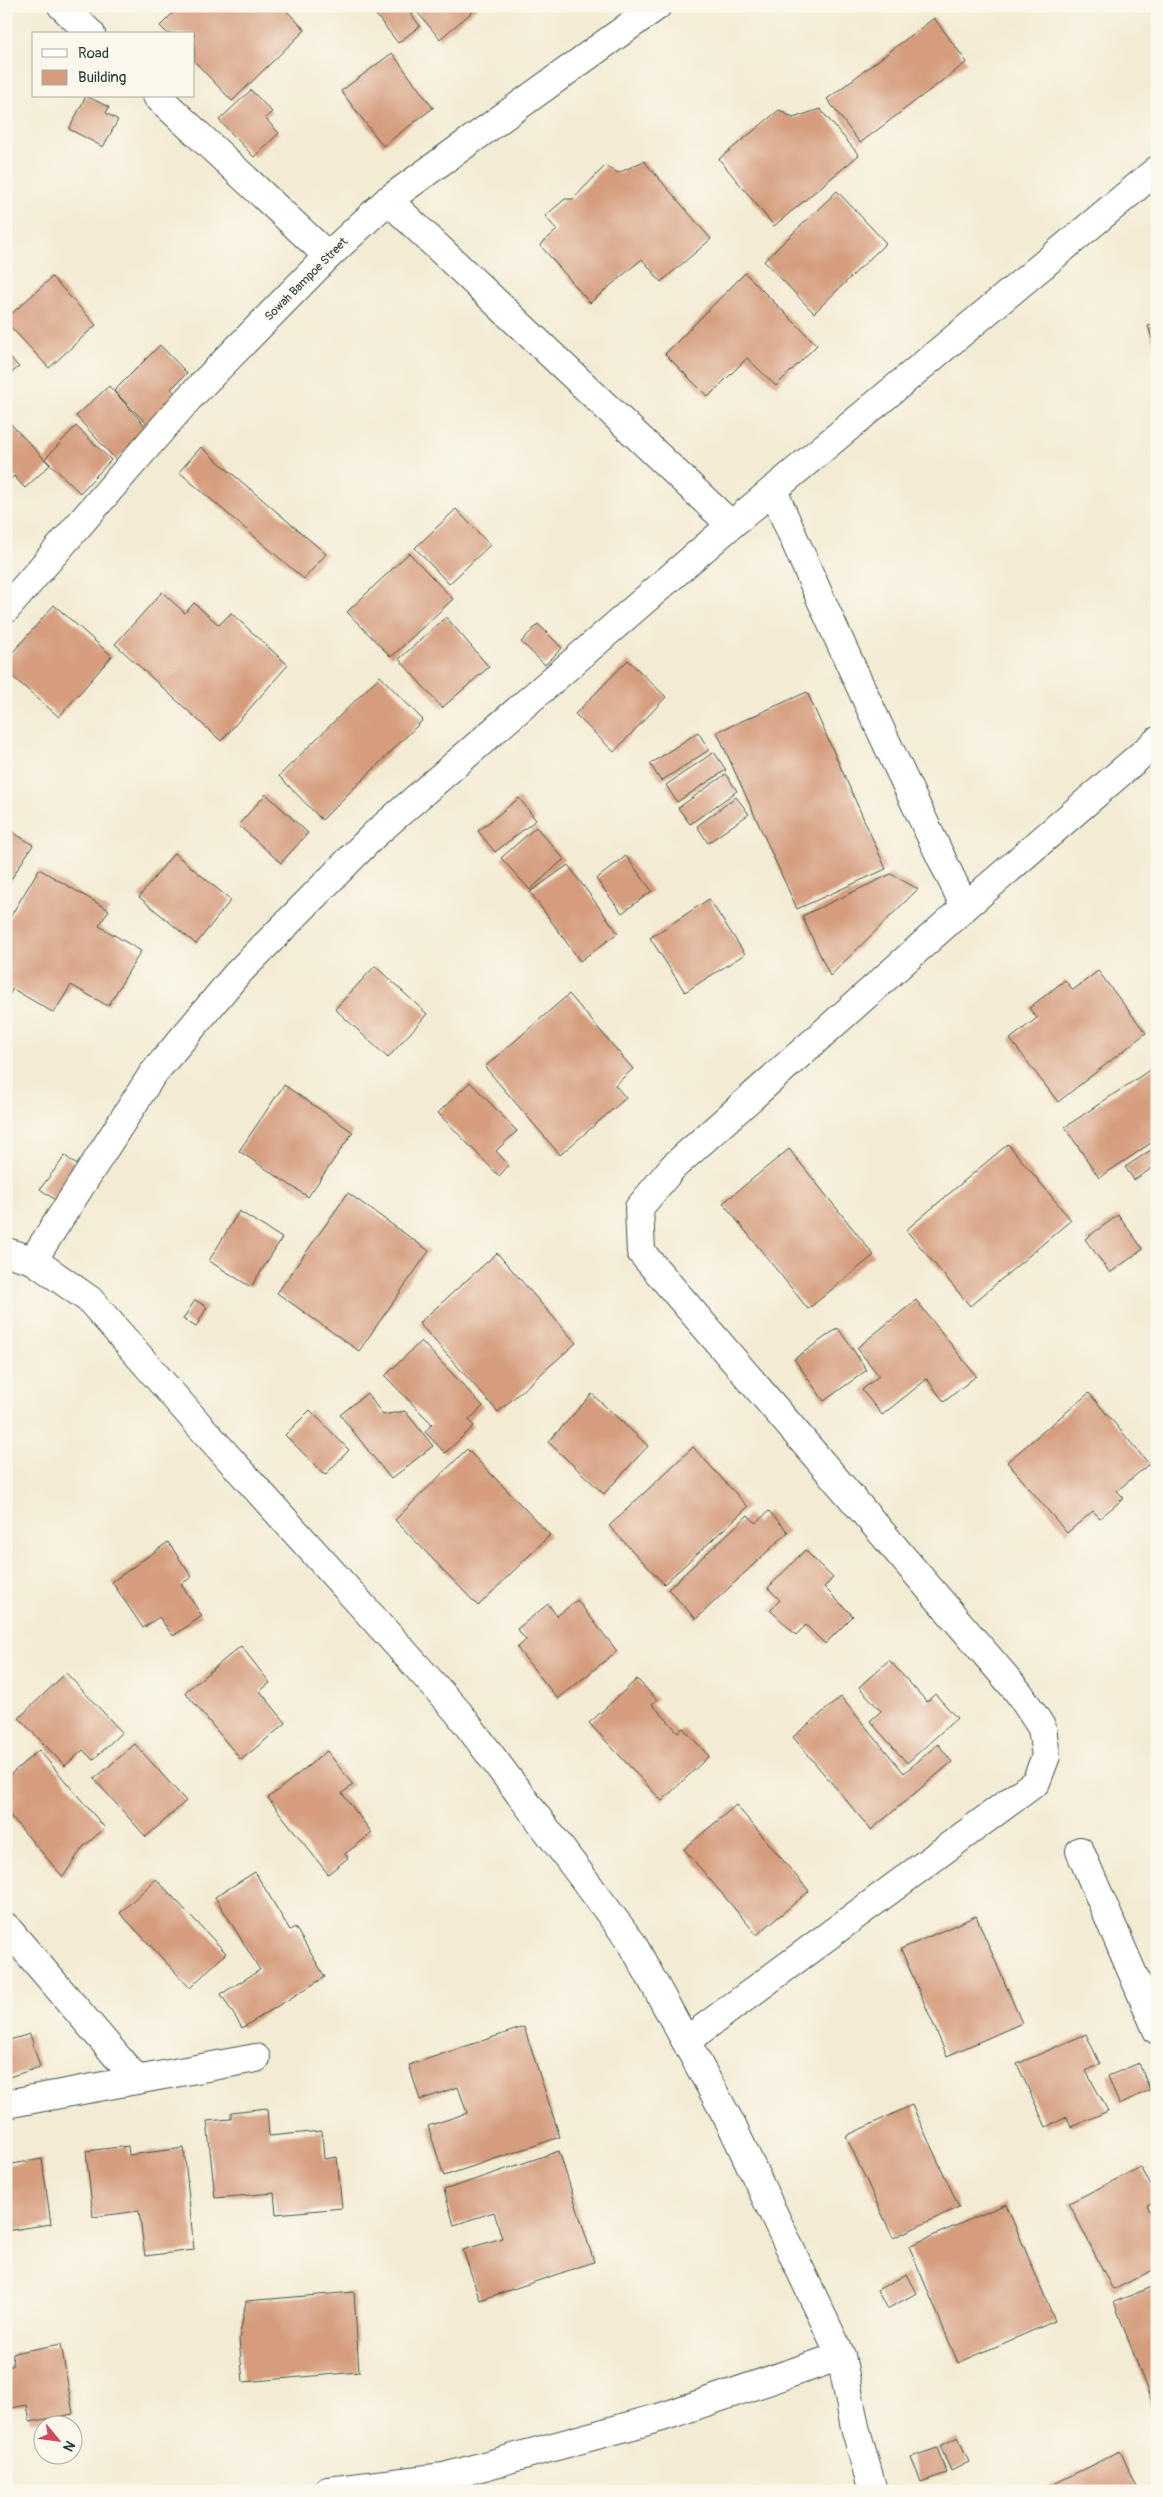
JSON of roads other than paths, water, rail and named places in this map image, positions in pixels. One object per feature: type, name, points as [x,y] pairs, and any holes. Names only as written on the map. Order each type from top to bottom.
[{"type":"street","points":[[62,6],[89,32]]},
{"type":"street","name":"Sowah Bampoe Street","points":[[6,609],[188,399],[328,256],[388,200],[657,6]]},
{"type":"street","points":[[159,98],[328,256]]},
{"type":"street","points":[[33,1260],[152,1075],[236,975],[374,835],[731,525],[1157,170]]},
{"type":"street","points":[[388,200],[731,525]]},
{"type":"street","points":[[773,490],[871,713],[965,906]]},
{"type":"street","points":[[686,2041],[1036,1782],[1046,1756],[1042,1728],[1019,1693],[641,1252],[639,1208],[673,1167],[965,906],[1157,740]]},
{"type":"street","points":[[6,1252],[33,1260],[90,1300],[199,1425],[458,1712],[632,1943],[732,2124],[840,2356],[854,2427],[872,2491]]},
{"type":"street","points":[[1080,1851],[1157,2030]]},
{"type":"street","points":[[6,1927],[137,2080]]},
{"type":"street","points":[[6,2104],[256,2058]]},
{"type":"street","points":[[328,2491],[444,2477],[662,2416],[840,2356]]}]
